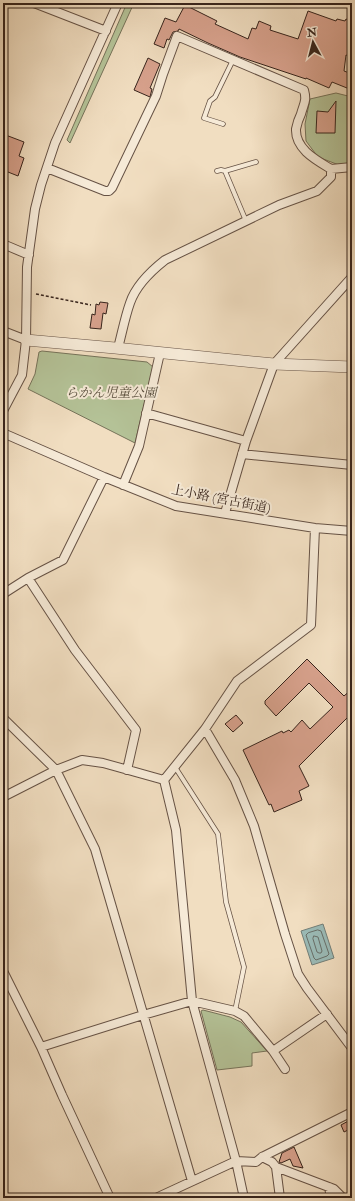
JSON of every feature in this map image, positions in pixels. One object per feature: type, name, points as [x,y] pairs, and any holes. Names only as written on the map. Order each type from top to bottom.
[{"type":"street","points":[[34,3],[106,32]]},
{"type":"street","points":[[3,410],[22,375],[26,340],[28,254],[35,209],[55,143],[118,3]]},
{"type":"street","points":[[47,168],[105,191],[109,191],[112,188],[156,96],[177,36],[304,90],[306,98],[296,127],[297,136],[302,147],[315,160],[331,169],[352,167]]},
{"type":"street","points":[[118,348],[130,302],[142,282],[155,268],[165,260],[178,253],[279,205],[317,191],[331,177],[331,169]]},
{"type":"street","points":[[3,244],[28,254]]},
{"type":"street","points":[[225,513],[246,441],[274,364],[352,277]]},
{"type":"street","points":[[3,331],[26,340],[274,364],[352,367]]},
{"type":"street","points":[[123,484],[139,446],[160,352]]},
{"type":"street","points":[[146,413],[246,441]]},
{"type":"street","name":"上小路 (宮古街道)","points":[[3,433],[104,477],[176,506],[315,528],[352,531]]},
{"type":"street","points":[[242,454],[352,465]]},
{"type":"street","points":[[3,594],[28,578],[63,560],[104,477]]},
{"type":"street","points":[[164,780],[205,729],[237,681],[296,638],[311,625],[315,528]]},
{"type":"street","points":[[28,578],[75,650],[136,730],[127,770]]},
{"type":"street","points":[[3,718],[56,770],[95,849],[192,1181]]},
{"type":"street","points":[[205,729],[234,780],[254,826],[298,974],[352,1048]]},
{"type":"street","points":[[3,797],[56,770],[82,760],[103,763],[164,780]]},
{"type":"street","points":[[164,780],[176,830],[192,1001],[236,1161],[244,1198]]},
{"type":"street","points":[[3,971],[41,1047],[110,1198]]},
{"type":"street","points":[[41,1047],[192,1001],[235,1011],[244,1016],[273,1051],[285,1069]]},
{"type":"street","points":[[273,1051],[327,1014]]},
{"type":"street","points":[[156,1198],[236,1161],[256,1162],[262,1157],[352,1112]]},
{"type":"street","points":[[262,1157],[272,1162],[276,1167],[280,1198]]},
{"type":"street","points":[[276,1167],[329,1186],[343,1198]]},
{"type":"street","points":[[329,1186],[330,1198]]},
{"type":"lane","points":[[223,124],[204,118],[210,102],[215,97],[233,60]]},
{"type":"lane","points":[[217,171],[225,171],[256,162]]},
{"type":"lane","points":[[225,171],[246,221]]},
{"type":"lane","points":[[174,767],[218,834],[226,902],[244,967],[235,1011]]},
{"type":"path","points":[[34,294],[91,305]]},
{"type":"green space","points":[[127,3],[134,3],[70,143],[67,140]]},
{"type":"green space","points":[[336,93],[352,97],[352,163],[339,165],[318,157],[306,141],[305,124],[310,99]]},
{"type":"green space","name":"らかん児童公園","points":[[42,351],[147,362],[153,367],[135,443],[28,389],[35,374],[39,352]]},
{"type":"green space","points":[[203,1010],[230,1017],[241,1022],[267,1051],[252,1053],[252,1066],[217,1070],[201,1011]]},
{"type":"water","points":[[323,924],[334,958],[312,965],[301,931]]},
{"type":"building","points":[[185,5],[217,21],[215,24],[248,39],[252,28],[256,29],[259,21],[271,26],[270,30],[298,39],[308,11],[336,21],[337,19],[345,21],[346,19],[352,21],[352,57],[346,55],[344,71],[352,74],[352,90],[332,82],[329,88],[306,78],[240,57],[179,29],[178,31],[173,32],[169,40],[167,39],[164,48],[154,44],[165,18],[176,22]]},
{"type":"building","points":[[148,58],[160,64],[150,88],[152,89],[150,97],[134,90]]},
{"type":"building","points":[[336,101],[335,133],[316,133],[317,111],[328,112]]},
{"type":"building","points":[[3,134],[24,142],[19,156],[24,158],[18,176],[3,170]]},
{"type":"building","points":[[100,302],[108,303],[106,314],[103,313],[101,329],[90,328],[92,314],[95,315],[96,304],[99,305]]},
{"type":"building","points":[[307,659],[344,696],[352,689],[352,713],[299,766],[309,786],[299,791],[302,800],[274,812],[271,804],[269,805],[243,750],[282,731],[283,733],[289,730],[291,732],[302,720],[310,729],[333,707],[309,683],[276,716],[265,704],[265,701]]},
{"type":"building","points":[[236,715],[243,723],[233,732],[225,724]]},
{"type":"building","points":[[352,1119],[352,1128],[344,1132],[341,1125]]},
{"type":"building","points":[[294,1147],[303,1168],[293,1166],[290,1159],[281,1163],[279,1162],[282,1153]]}]
